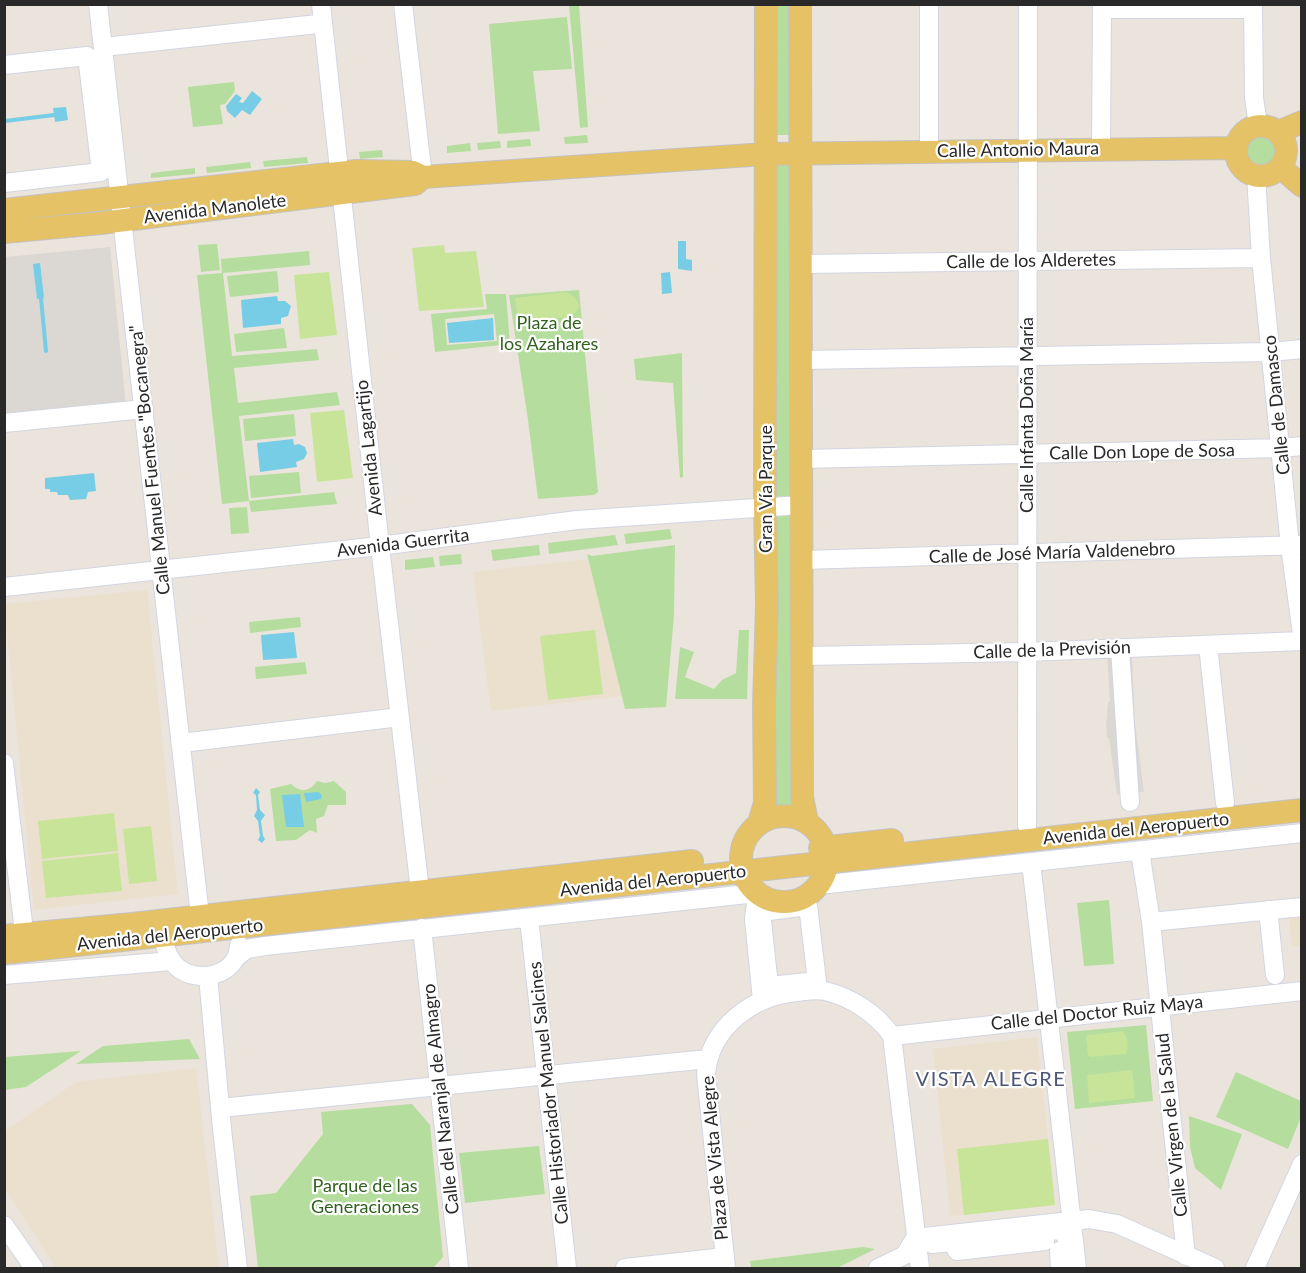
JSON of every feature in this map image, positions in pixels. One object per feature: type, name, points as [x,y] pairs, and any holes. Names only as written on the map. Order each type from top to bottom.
[{"type":"main road","name":"Gran Vía Parque","points":[[759,823],[765,803],[766,4]]},
{"type":"main road","name":"Gran Vía Parque","points":[[800,4],[802,802],[807,822]]},
{"type":"main road","points":[[1268,129],[1284,142],[1286,149],[1284,160],[1280,167],[1269,174],[1256,175],[1246,171],[1239,163],[1236,148],[1243,133],[1302,122]]},
{"type":"main road","name":"Calle Antonio Maura","points":[[799,154],[1236,148]]},
{"type":"main road","name":"Avenida Manolete","points":[[4,210],[121,197],[341,183],[415,184],[423,177],[766,153]]},
{"type":"main road","points":[[766,153],[799,154]]},
{"type":"main road","points":[[1280,167],[1302,186]]},
{"type":"main road","name":"Avenida Manolete","points":[[4,232],[123,220],[341,183]]},
{"type":"main road","name":"Avenida del Aeropuerto","points":[[827,855],[1027,826],[1302,795]]},
{"type":"main road","name":"Avenida del Aeropuerto","points":[[12,935],[200,916],[237,920],[827,855],[1302,810]]},
{"type":"main road","points":[[786,816],[807,822],[818,831],[827,855],[826,872],[814,894],[796,901],[782,902],[768,899],[757,893],[750,886],[742,864],[745,839],[759,823],[772,817],[786,816]]},
{"type":"main road","name":"Avenida del Aeropuerto","points":[[4,953],[163,937],[237,920],[420,891],[742,864]]},
{"type":"street","name":"Calle Manuel Fuentes \"Bocanegra\"","points":[[98,4],[200,916]]},
{"type":"street","name":"Avenida Lagartijo","points":[[321,4],[420,891]]},
{"type":"street","points":[[403,4],[423,177]]},
{"type":"street","points":[[929,4],[929,152]]},
{"type":"street","name":"Calle Infanta Doña María","points":[[1027,826],[1028,4]]},
{"type":"street","points":[[1101,149],[1102,7],[1253,7],[1254,97],[1268,129]]},
{"type":"street","points":[[113,46],[318,24]]},
{"type":"street","points":[[4,65],[87,56],[101,172],[4,183]]},
{"type":"street","name":"Calle de Damasco","points":[[1256,175],[1261,258],[1282,448],[1296,546],[1302,634]]},
{"type":"street","name":"Calle de los Alderetes","points":[[801,264],[1261,258]]},
{"type":"street","points":[[801,360],[1271,352],[1302,349]]},
{"type":"street","points":[[4,423],[144,409]]},
{"type":"street","name":"Calle Don Lope de Sosa","points":[[802,459],[1302,446]]},
{"type":"street","name":"Avenida Guerrita","points":[[4,587],[380,546],[577,520],[801,505]]},
{"type":"street","name":"Calle de José María Valdenebro","points":[[802,560],[1296,546]]},
{"type":"street","name":"Calle de la Previsión","points":[[803,657],[1027,652],[1302,641]]},
{"type":"street","points":[[1208,645],[1225,803]]},
{"type":"street","points":[[1120,648],[1130,802]]},
{"type":"street","points":[[181,744],[400,717]]},
{"type":"street","points":[[4,763],[23,923],[12,935]]},
{"type":"street","name":"Avenida del Aeropuerto","points":[[814,894],[1031,862],[1302,834]]},
{"type":"street","name":"Calle Virgen de la Salud","points":[[1140,851],[1151,922],[1186,1256]]},
{"type":"street","points":[[1031,862],[1077,1269]]},
{"type":"street","points":[[757,893],[754,919],[762,1000]]},
{"type":"street","name":"Avenida del Aeropuerto","points":[[208,976],[228,968],[247,949],[757,893]]},
{"type":"street","points":[[814,894],[817,981],[769,986],[761,912],[814,894]]},
{"type":"street","points":[[814,894],[825,991]]},
{"type":"street","points":[[1151,922],[1302,907]]},
{"type":"street","points":[[1268,910],[1275,975]]},
{"type":"street","name":"Calle Historiador Manuel Salcines","points":[[529,918],[567,1269]]},
{"type":"street","points":[[237,920],[238,956]]},
{"type":"street","name":"Calle del Naranjal de Almagro","points":[[422,928],[459,1269]]},
{"type":"street","points":[[163,937],[165,949],[178,968],[188,973],[208,976],[238,1269]]},
{"type":"street","name":"Avenida del Aeropuerto","points":[[4,975],[172,961]]},
{"type":"street","name":"Plaza de Vista Alegre","points":[[726,1263],[706,1074],[708,1059],[725,1027],[736,1016],[762,1000],[788,993],[825,991],[856,1004],[880,1020],[892,1036]]},
{"type":"street","name":"Calle del Doctor Ruiz Maya","points":[[892,1036],[1302,991]]},
{"type":"street","points":[[892,1036],[920,1269]]},
{"type":"street","points":[[220,1108],[547,1077],[708,1059]]},
{"type":"street","points":[[1255,1269],[1302,1164]]},
{"type":"street","points":[[915,1238],[1089,1219],[1117,1224],[1215,1269]]},
{"type":"street","points":[[4,1225],[32,1268]]},
{"type":"street","points":[[931,1269],[928,1248],[932,1244],[952,1242],[957,1251],[1045,1241],[1040,1232],[1059,1230],[1066,1235],[1069,1255],[1059,1251],[1060,1269]]},
{"type":"street","points":[[890,1266],[904,1255],[915,1238]]},
{"type":"street","points":[[625,1269],[726,1263]]},
{"type":"shaded area","points":[[110,247],[126,406],[5,417],[5,257]]},
{"type":"shaded area","points":[[588,559],[623,696],[491,711],[473,572]]},
{"type":"shaded area","points":[[147,590],[178,894],[34,910],[4,604]]},
{"type":"shaded area","points":[[1107,655],[1132,655],[1135,723],[1144,792],[1117,795],[1106,726],[1110,701]]},
{"type":"shaded area","points":[[1301,910],[1301,946],[1292,947],[1288,911]]},
{"type":"shaded area","points":[[1037,1037],[1055,1205],[950,1216],[933,1049]]},
{"type":"shaded area","points":[[196,1068],[219,1268],[56,1268],[5,1189],[5,1131],[76,1082]]},
{"type":"green space","points":[[569,5],[579,5],[588,127],[580,128]]},
{"type":"green space","points":[[772,5],[794,5],[795,135],[772,135]]},
{"type":"green space","points":[[567,17],[572,69],[533,71],[540,131],[498,134],[489,24]]},
{"type":"green space","points":[[234,82],[235,91],[225,104],[220,105],[223,124],[193,127],[188,87]]},
{"type":"green space","points":[[587,135],[588,143],[565,144],[564,137]]},
{"type":"green space","points":[[1261,136],[1272,140],[1276,151],[1272,162],[1261,166],[1250,162],[1246,151],[1250,140]]},
{"type":"green space","points":[[530,139],[531,146],[507,148],[507,141]]},
{"type":"green space","points":[[500,141],[501,148],[478,150],[477,143]]},
{"type":"green space","points":[[470,143],[471,151],[447,153],[447,146]]},
{"type":"green space","points":[[382,150],[383,157],[360,159],[359,152]]},
{"type":"green space","points":[[307,157],[308,163],[264,167],[263,161]]},
{"type":"green space","points":[[250,162],[251,168],[207,173],[206,167]]},
{"type":"green space","points":[[789,164],[792,499],[775,498],[774,166]]},
{"type":"green space","points":[[195,168],[195,174],[151,178],[151,173]]},
{"type":"green space","points":[[217,244],[220,270],[201,272],[198,245]]},
{"type":"green space","points":[[444,245],[445,253],[476,251],[484,307],[419,311],[412,248]]},
{"type":"green space","points":[[309,251],[310,265],[223,273],[232,356],[317,349],[319,360],[234,368],[238,403],[337,392],[340,405],[239,416],[249,501],[222,504],[197,275],[222,273],[221,259]]},
{"type":"green space","points":[[277,271],[279,292],[230,297],[227,276]]},
{"type":"green space","points":[[329,272],[337,335],[300,339],[294,275]]},
{"type":"green space","name":"Plaza de los Azahares","points":[[579,290],[598,492],[594,495],[538,499],[509,295]]},
{"type":"green space","points":[[565,292],[577,300],[579,306],[577,311],[569,317],[518,322],[515,298]]},
{"type":"green space","points":[[485,294],[506,294],[510,344],[435,352],[431,314],[487,309]],"holes":[[[494,314],[497,341],[447,345],[445,319]]]},
{"type":"green space","points":[[284,328],[287,348],[236,352],[234,334]]},
{"type":"green space","points":[[682,353],[683,477],[680,478],[673,383],[636,380],[634,359]]},
{"type":"green space","points":[[344,410],[353,478],[317,482],[310,413]]},
{"type":"green space","points":[[294,414],[296,436],[245,441],[243,419]]},
{"type":"green space","points":[[299,472],[301,493],[251,498],[249,476]]},
{"type":"green space","points":[[334,492],[337,504],[251,512],[249,501]]},
{"type":"green space","points":[[247,507],[249,533],[231,534],[229,508]]},
{"type":"green space","points":[[776,513],[793,513],[796,809],[773,808]]},
{"type":"green space","points":[[670,529],[672,539],[626,544],[624,534]]},
{"type":"green space","points":[[615,535],[618,545],[549,554],[548,543]]},
{"type":"green space","points":[[539,545],[540,555],[493,561],[491,550]]},
{"type":"green space","points":[[675,545],[674,615],[666,707],[625,709],[587,554],[592,556]]},
{"type":"green space","points":[[461,554],[462,564],[440,566],[439,556]]},
{"type":"green space","points":[[433,557],[435,567],[405,570],[405,560]]},
{"type":"green space","points":[[300,617],[301,627],[250,633],[249,622]]},
{"type":"green space","points":[[595,630],[603,694],[548,700],[540,636]]},
{"type":"green space","points":[[739,630],[749,630],[747,699],[675,699],[680,647],[694,652],[685,677],[714,689],[722,680],[736,673]]},
{"type":"green space","points":[[305,662],[307,674],[256,679],[255,667]]},
{"type":"green space","points":[[317,781],[325,783],[334,781],[346,792],[346,805],[328,805],[324,816],[316,819],[317,833],[310,830],[296,840],[276,841],[270,789],[291,784],[298,789],[305,790]]},
{"type":"green space","points":[[114,813],[118,851],[42,859],[38,821]]},
{"type":"green space","points":[[151,826],[157,881],[129,884],[123,829]]},
{"type":"green space","points":[[118,853],[122,891],[46,898],[42,861]]},
{"type":"green space","points":[[1109,900],[1114,964],[1084,966],[1077,903]]},
{"type":"green space","points":[[1146,1025],[1153,1101],[1075,1109],[1067,1032]]},
{"type":"green space","points":[[1123,1031],[1128,1042],[1126,1054],[1091,1057],[1088,1055],[1086,1038],[1088,1035]]},
{"type":"green space","points":[[189,1039],[200,1059],[76,1064],[103,1046]]},
{"type":"green space","points":[[81,1051],[26,1087],[5,1090],[5,1057]]},
{"type":"green space","points":[[1132,1070],[1135,1098],[1089,1103],[1087,1075]]},
{"type":"green space","points":[[1236,1072],[1301,1101],[1301,1117],[1288,1149],[1216,1117]]},
{"type":"green space","name":"Parque de las Generaciones","points":[[412,1104],[430,1125],[443,1257],[433,1268],[258,1268],[250,1196],[276,1193],[323,1134],[321,1112]]},
{"type":"green space","points":[[1189,1116],[1242,1134],[1221,1190],[1195,1168],[1190,1147]]},
{"type":"green space","points":[[1048,1139],[1055,1205],[964,1215],[957,1149]]},
{"type":"green space","points":[[539,1146],[545,1194],[465,1203],[459,1153]]},
{"type":"green space","points":[[863,1247],[875,1249],[837,1268],[751,1268],[750,1261]]},
{"type":"water","points":[[252,91],[262,99],[250,115],[242,110],[235,118],[227,111],[226,106],[236,94],[242,98],[239,102],[243,103]]},
{"type":"water","points":[[66,107],[68,120],[55,122],[53,108]]},
{"type":"water","points":[[678,241],[686,241],[686,259],[692,260],[692,271],[678,269]]},
{"type":"water","points":[[40,263],[44,298],[37,299],[33,264]]},
{"type":"water","points":[[670,272],[672,293],[662,294],[661,273]]},
{"type":"water","points":[[277,296],[278,301],[285,301],[291,306],[288,316],[281,318],[281,324],[243,328],[241,300]]},
{"type":"water","points":[[493,318],[494,340],[449,343],[447,323]]},
{"type":"water","points":[[293,439],[294,445],[299,444],[305,447],[307,453],[304,459],[296,462],[297,467],[260,472],[257,443]]},
{"type":"water","points":[[94,473],[96,491],[88,492],[86,499],[70,500],[68,495],[58,495],[57,492],[45,489],[45,478]]},
{"type":"water","points":[[294,632],[297,658],[263,660],[261,635]]},
{"type":"water","points":[[256,788],[260,792],[258,795],[260,810],[265,815],[261,821],[265,839],[262,843],[258,840],[260,836],[258,821],[254,816],[257,810],[256,795],[253,793]]},
{"type":"water","points":[[318,792],[322,795],[321,799],[306,802],[304,793]]},
{"type":"water","points":[[300,794],[304,827],[286,827],[282,795]]},
{"type":"waterway","points":[[5,121],[54,115]]},
{"type":"waterway","points":[[41,298],[46,351]]},
{"type":"district","name":"VISTA ALEGRE","points":[[991,1080]]}]
